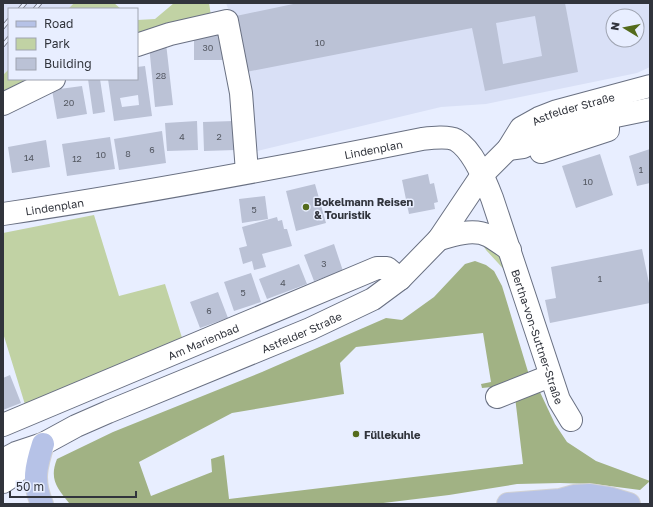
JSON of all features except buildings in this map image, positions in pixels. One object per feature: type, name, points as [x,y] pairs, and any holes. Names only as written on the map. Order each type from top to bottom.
[{"type":"main road","points":[[42,504],[37,492],[36,480],[37,463],[43,444]]},
{"type":"main road","points":[[508,504],[560,500],[574,496],[590,495],[609,498],[629,504]]},
{"type":"main road","points":[[560,500],[589,504]]},
{"type":"street","points":[[138,45],[170,34],[227,21],[241,93],[247,172]]},
{"type":"street","points":[[3,104],[52,80]]},
{"type":"street","name":"Astfelder Straße","points":[[3,460],[16,453],[43,444],[76,426],[108,412],[310,329],[373,299],[400,279],[439,239],[482,175],[504,153],[520,128],[539,118],[576,105],[650,86]]},
{"type":"street","name":"Astfelder Straße","points":[[504,153],[528,157],[608,124],[650,109]]},
{"type":"street","name":"Lindenplan","points":[[3,214],[94,200],[306,162],[422,139],[438,138],[455,140],[465,148],[482,175]]},
{"type":"street","name":"Bertha-von-Suttner-Straße","points":[[482,175],[492,198],[510,250],[550,376],[559,400],[571,420]]},
{"type":"street","points":[[439,239],[462,233],[475,232],[488,235],[510,250]]},
{"type":"street","name":"Am Marienbad","points":[[3,425],[377,268],[387,268],[400,279]]},
{"type":"street","points":[[497,397],[550,376]]},
{"type":"street","name":"Astfelder Straße","points":[[3,482],[12,476],[43,444]]},
{"type":"shaded area","points":[[3,3],[74,3],[69,8],[8,8],[8,70],[3,75]]},
{"type":"shaded area","points":[[226,3],[650,3],[650,67],[637,73],[486,104],[441,107],[253,152],[231,17]]},
{"type":"green space","points":[[74,3],[114,3],[120,8],[69,8]]},
{"type":"green space","points":[[174,3],[209,3],[212,22],[138,41],[138,20],[155,19]]},
{"type":"green space","points":[[8,70],[8,80],[38,80],[3,97],[3,75]]},
{"type":"green space","points":[[94,215],[119,296],[165,284],[184,344],[27,411],[3,333],[3,233]]},
{"type":"green space","points":[[482,243],[497,253],[510,276],[486,250]]},
{"type":"green space","points":[[475,261],[486,265],[494,271],[502,286],[529,375],[513,385],[482,388],[481,384],[491,382],[483,333],[356,347],[340,363],[344,394],[232,413],[139,462],[151,496],[212,472],[211,459],[224,455],[229,499],[523,464],[515,397],[539,390],[555,424],[567,442],[596,461],[650,481],[640,490],[594,484],[517,484],[449,495],[375,504],[72,504],[69,503],[58,488],[54,478],[57,459],[113,432],[262,372],[386,318],[402,320],[434,297],[465,264]]},
{"type":"railway","points":[[21,8],[25,3]]},
{"type":"railway","points":[[36,8],[40,3]]},
{"type":"railway","points":[[3,27],[8,21]]},
{"type":"railway","points":[[3,45],[8,39]]},
{"type":"place","name":"Bokelmann Reisen & Touristik","points":[[306,207]]},
{"type":"place","name":"Füllekuhle","points":[[356,434]]}]
